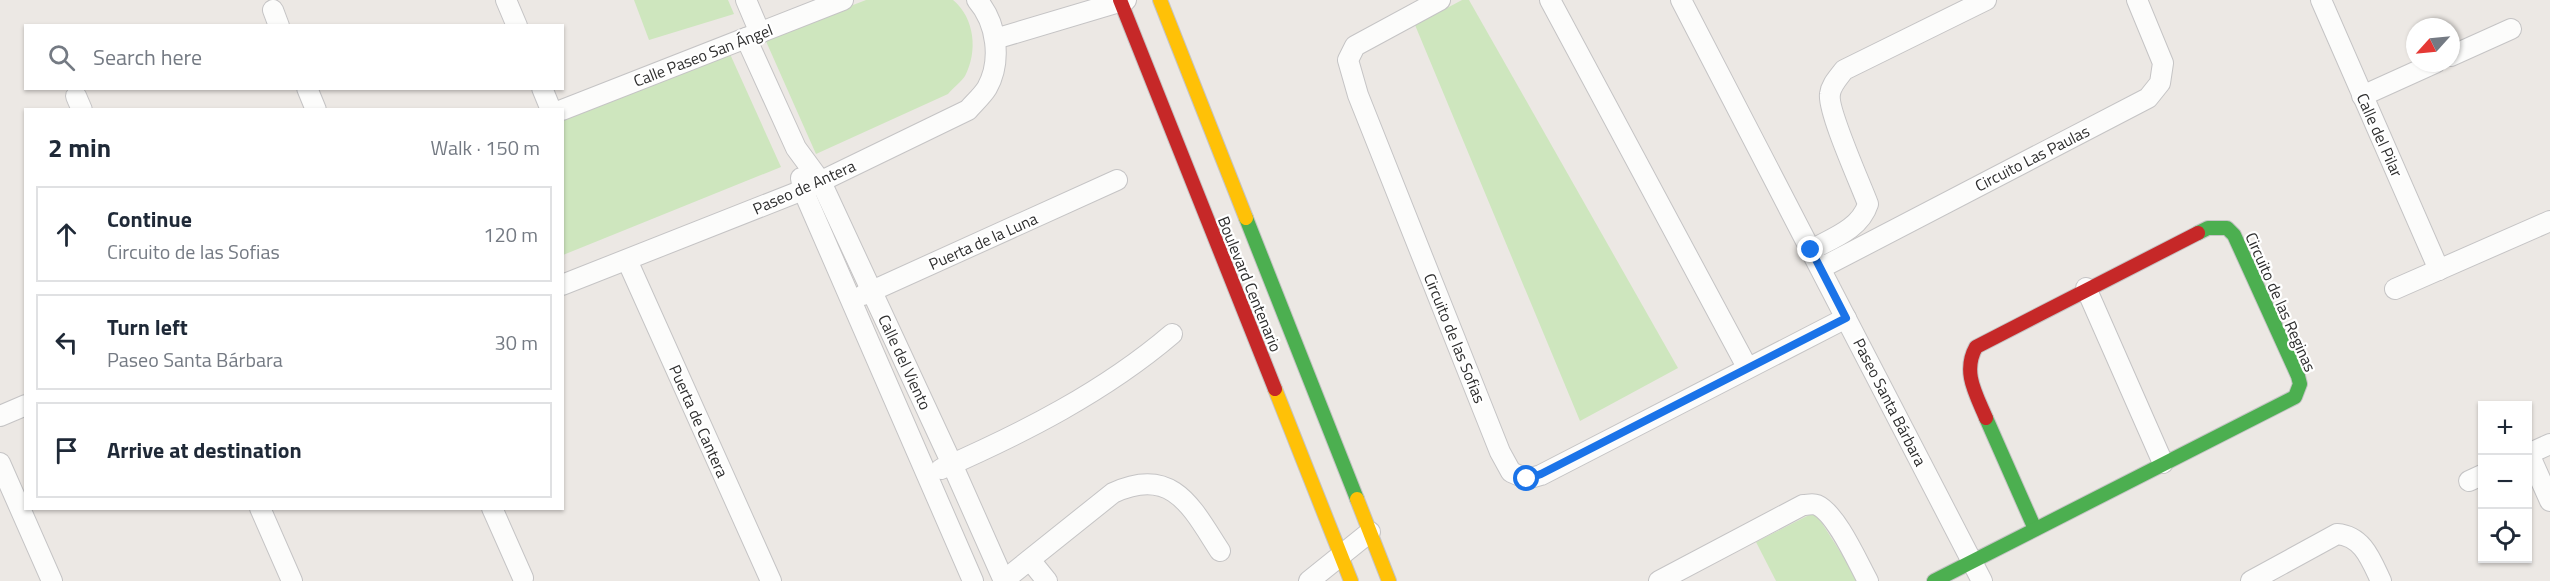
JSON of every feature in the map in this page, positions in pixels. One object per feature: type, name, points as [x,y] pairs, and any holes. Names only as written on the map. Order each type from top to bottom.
[{"type":"main road","name":"Boulevard Centenario","points":[[1160,0],[1389,581]]},
{"type":"main road","name":"Boulevard Centenario","points":[[1122,1],[1351,581]]},
{"type":"main road","name":"Circuito de las Reginas","points":[[1934,581],[2295,397],[2300,384],[2298,376],[2234,235],[2227,228],[2208,228],[2086,288],[1976,347],[1970,357],[1971,383],[2035,529]]},
{"type":"street","points":[[506,0],[516,24]]},
{"type":"street","name":"Calle del Viento","points":[[746,0],[753,35],[796,148],[803,190],[849,301],[973,581]]},
{"type":"street","name":"Calle Paseo San Ángel","points":[[564,109],[843,0]]},
{"type":"street","name":"Circuito de las Sofias","points":[[1440,0],[1355,46],[1348,60],[1379,149],[1500,452],[1511,472],[1527,479],[1541,474],[1846,318]]},
{"type":"street","points":[[1550,0],[1747,368]]},
{"type":"street","name":"Paseo Santa Bárbara","points":[[1681,0],[1982,581]]},
{"type":"street","points":[[1811,250],[1855,226],[1864,217],[1868,204],[1833,113],[1829,96],[1833,84],[1844,70],[1986,0]]},
{"type":"street","name":"Circuito Las Paulas","points":[[1821,268],[2148,98],[2160,83],[2163,63],[2137,0]]},
{"type":"street","name":"Calle del Pilar","points":[[2320,0],[2439,270]]},
{"type":"street","points":[[985,2],[995,39],[1122,1]]},
{"type":"street","points":[[2460,52],[2511,29]]},
{"type":"street","name":"Paseo de Antera","points":[[564,284],[803,190],[968,110],[986,89],[994,72],[997,53],[995,39]]},
{"type":"street","points":[[2362,96],[2416,72]]},
{"type":"street","points":[[308,90],[315,108]]},
{"type":"street","points":[[543,90],[550,108]]},
{"type":"street","name":"Calle del Viento","points":[[796,148],[821,182],[873,291],[1004,581]]},
{"type":"street","name":"Puerta de la Luna","points":[[849,301],[1117,180]]},
{"type":"street","points":[[2395,289],[2550,220]]},
{"type":"street","name":"Puerta de Cantera","points":[[627,261],[771,581]]},
{"type":"street","points":[[2086,288],[2163,463]]},
{"type":"street","points":[[928,475],[1105,387],[1137,364],[1172,334]]},
{"type":"street","points":[[0,416],[24,406]]},
{"type":"street","points":[[2532,452],[2550,444]]},
{"type":"street","points":[[2528,455],[2550,501]]},
{"type":"street","points":[[0,463],[52,581]]},
{"type":"street","points":[[1004,581],[1113,493],[1129,486],[1170,489],[1185,498],[1220,551]]},
{"type":"street","points":[[1659,581],[1803,505],[1813,504],[1820,506],[1832,517],[1869,581]]},
{"type":"street","points":[[261,510],[292,581]]},
{"type":"street","points":[[493,510],[523,578]]},
{"type":"street","points":[[1309,581],[1370,532]]},
{"type":"street","points":[[2251,581],[2337,534],[2350,535],[2358,540],[2370,557],[2381,581]]},
{"type":"street","points":[[1030,560],[1047,581]]},
{"type":"green space","points":[[634,0],[728,0],[734,14],[649,40]]},
{"type":"green space","points":[[866,0],[953,0],[966,16],[970,26],[973,46],[969,67],[965,76],[948,94],[816,154],[765,39]]},
{"type":"green space","points":[[1462,0],[1469,0],[1678,368],[1580,421],[1415,25]]},
{"type":"green space","points":[[730,54],[781,167],[564,255],[564,120]]},
{"type":"green space","points":[[1811,514],[1818,517],[1859,581],[1776,581],[1756,542]]},
{"type":"traffic: fast","points":[[1246,218],[1357,499]]},
{"type":"traffic: fast","points":[[1934,581],[2295,397],[2300,384],[2298,376],[2234,235],[2227,228],[2208,228],[2198,233]]},
{"type":"traffic: fast","points":[[1986,418],[2035,529]]},
{"type":"traffic: slow","points":[[1160,0],[1246,218]]},
{"type":"traffic: slow","points":[[1275,389],[1351,581]]},
{"type":"traffic: slow","points":[[1357,499],[1389,581]]},
{"type":"traffic: jam","points":[[1120,0],[1275,389]]},
{"type":"traffic: jam","points":[[1986,418],[1970,374],[1970,365],[1976,347],[2198,233]]},
{"type":"route","points":[[1527,479],[1541,474],[1846,318],[1811,250]]}]
